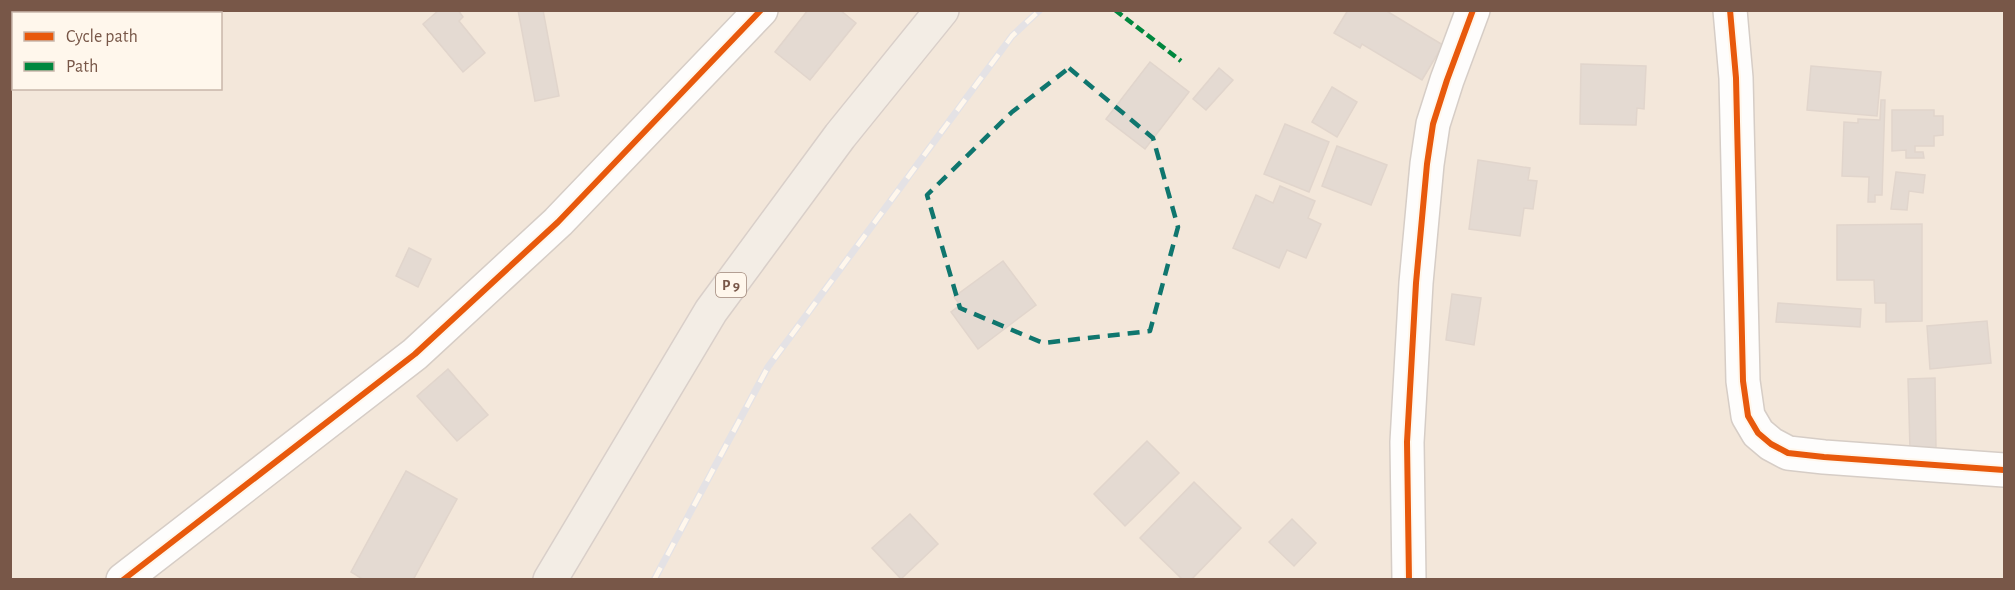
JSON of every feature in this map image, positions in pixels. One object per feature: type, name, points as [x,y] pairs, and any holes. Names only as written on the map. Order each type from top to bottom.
[{"type":"main road","name":"P 9","points":[[550,579],[711,311],[840,136],[942,10]]},
{"type":"street","points":[[123,579],[415,354],[558,222],[761,10]]},
{"type":"street","points":[[1408,579],[1407,441],[1416,283],[1426,175],[1433,124],[1473,10]]},
{"type":"street","points":[[1730,10],[1736,78],[1743,381],[1748,416],[1758,433],[1771,444],[1788,453],[1824,458],[2004,470]]},
{"type":"highlighted area","points":[[1069,68],[1153,138],[1178,227],[1150,331],[1043,343],[960,308],[927,195],[1012,112]]},
{"type":"shaded area","points":[[11,11],[2004,11],[2004,579],[11,579]]},
{"type":"building","points":[[439,10],[458,10],[463,17],[459,21],[485,53],[463,72],[423,24]]},
{"type":"building","points":[[518,10],[543,10],[559,96],[535,101]]},
{"type":"building","points":[[808,10],[840,10],[856,23],[810,80],[775,52]]},
{"type":"building","points":[[1348,10],[1385,10],[1443,45],[1422,80],[1362,44],[1360,48],[1334,33]]},
{"type":"building","points":[[1150,62],[1189,92],[1145,149],[1106,119]]},
{"type":"building","points":[[1581,64],[1646,66],[1644,109],[1637,108],[1636,125],[1580,124]]},
{"type":"building","points":[[1811,66],[1881,72],[1877,116],[1807,110]]},
{"type":"building","points":[[1219,68],[1233,80],[1206,110],[1193,99]]},
{"type":"building","points":[[1332,87],[1357,102],[1337,137],[1312,122]]},
{"type":"building","points":[[1881,100],[1885,100],[1882,195],[1875,195],[1875,202],[1868,202],[1869,177],[1842,176],[1844,122],[1858,123],[1858,119],[1880,120]]},
{"type":"building","points":[[1892,110],[1934,110],[1934,116],[1943,116],[1943,135],[1934,136],[1934,146],[1915,146],[1915,152],[1923,152],[1924,158],[1906,158],[1906,150],[1892,151]]},
{"type":"building","points":[[1285,124],[1329,142],[1309,192],[1264,174]]},
{"type":"building","points":[[1337,146],[1387,165],[1371,205],[1322,186]]},
{"type":"building","points":[[1478,160],[1530,168],[1528,180],[1537,181],[1533,209],[1524,208],[1520,236],[1469,229]]},
{"type":"building","points":[[1896,172],[1925,175],[1923,193],[1909,191],[1907,210],[1891,209]]},
{"type":"building","points":[[1280,186],[1315,201],[1308,218],[1321,224],[1306,258],[1287,250],[1279,268],[1233,248],[1256,195],[1273,203]]},
{"type":"building","points":[[1922,224],[1922,321],[1886,322],[1886,303],[1875,303],[1874,280],[1837,280],[1837,225]]},
{"type":"building","points":[[409,248],[431,259],[418,287],[396,276]]},
{"type":"building","points":[[1003,261],[1036,305],[978,349],[951,312],[960,305],[954,297]]},
{"type":"building","points":[[1452,294],[1481,298],[1474,345],[1446,340]]},
{"type":"building","points":[[1778,303],[1861,309],[1860,327],[1776,322]]},
{"type":"building","points":[[1987,321],[1991,363],[1930,369],[1927,326]]},
{"type":"building","points":[[448,369],[488,415],[457,441],[417,396]]},
{"type":"building","points":[[1935,378],[1936,449],[1910,449],[1908,379]]},
{"type":"building","points":[[1147,441],[1179,473],[1125,526],[1094,494]]},
{"type":"building","points":[[406,471],[457,499],[413,580],[364,580],[351,572]]},
{"type":"building","points":[[1194,482],[1241,528],[1191,580],[1183,580],[1140,538]]},
{"type":"building","points":[[910,514],[938,544],[901,579],[872,548]]},
{"type":"building","points":[[1292,519],[1316,543],[1294,566],[1269,542]]},
{"type":"railway","points":[[654,580],[768,367],[1012,36],[1040,10]]},
{"type":"marked path","points":[[1115,10],[1181,61]]},
{"type":"cycle path","points":[[123,580],[415,354],[558,222],[761,10]]},
{"type":"cycle path","points":[[1409,580],[1407,442],[1416,283],[1427,164],[1433,124],[1473,10]]},
{"type":"cycle path","points":[[1730,10],[1736,78],[1743,381],[1748,416],[1758,433],[1771,444],[1788,453],[2004,470]]}]
